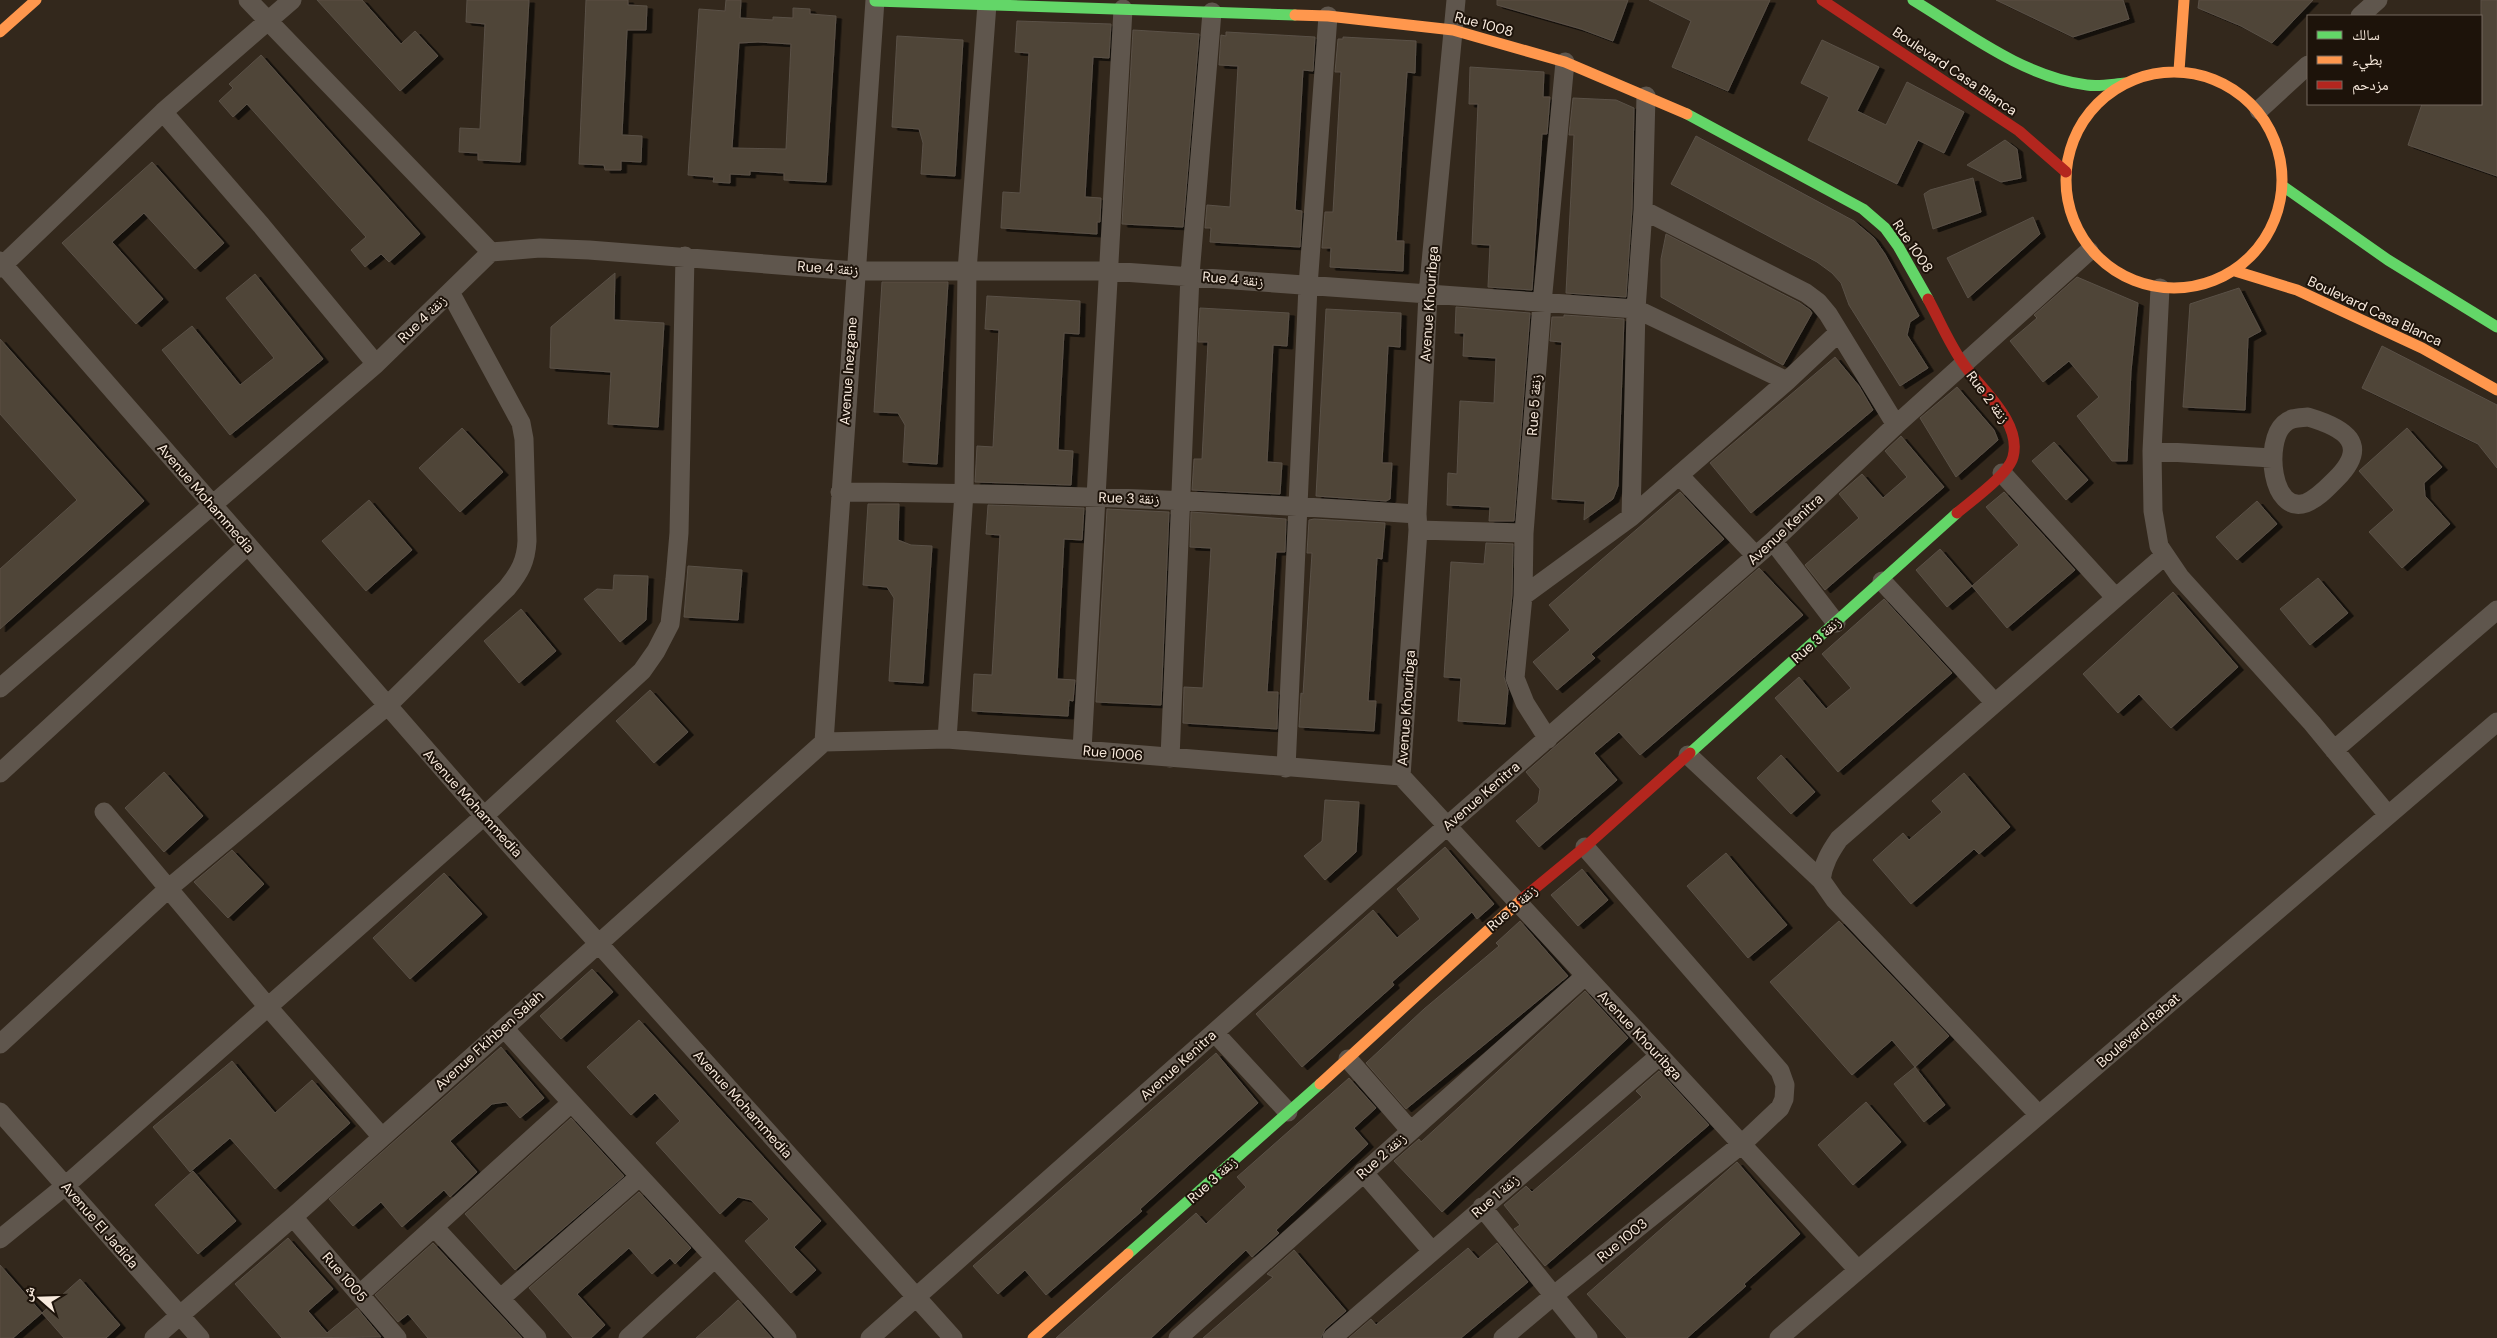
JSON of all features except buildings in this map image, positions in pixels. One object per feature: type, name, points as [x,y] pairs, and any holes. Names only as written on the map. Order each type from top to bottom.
[{"type":"street","points":[[0,32],[36,0]]},
{"type":"street","points":[[248,0],[491,252]]},
{"type":"street","points":[[1,264],[163,112],[292,0]]},
{"type":"street","name":"Avenue Khouribga","points":[[1456,0],[1428,294],[1417,522],[1401,776],[1584,976],[1743,1143],[1858,1270]]},
{"type":"street","name":"Boulevard Casa Blanca","points":[[1822,0],[2019,131],[2066,172]]},
{"type":"street","points":[[1913,0],[2009,56],[2056,79],[2088,85],[2125,83],[2151,74],[2179,71],[2209,76],[2236,90],[2259,110],[2278,146],[2284,187],[2276,220],[2260,248],[2235,271],[2213,283],[2188,289],[2160,288],[2119,275],[2089,252],[2073,221],[2067,197],[2066,172],[2075,136],[2095,106],[2125,83]]},
{"type":"street","points":[[2179,71],[2184,0]]},
{"type":"street","points":[[2361,15],[2378,0]]},
{"type":"street","name":"Rue 1008","points":[[875,1],[1123,9],[1202,8],[1328,16],[1453,30],[1565,62],[1689,115],[1862,209],[1885,228],[1898,246],[1964,365]]},
{"type":"street","name":"Avenue Inezgane","points":[[824,742],[875,1]]},
{"type":"street","points":[[948,739],[964,493],[967,271],[987,4]]},
{"type":"street","points":[[1170,758],[1202,8]]},
{"type":"street","points":[[1082,750],[1098,497],[1123,9]]},
{"type":"street","points":[[1286,768],[1308,286],[1328,16]]},
{"type":"street","name":"Rue 5 زنقة","points":[[1548,739],[1525,704],[1515,678],[1523,596],[1524,534],[1542,303],[1565,62]]},
{"type":"street","points":[[2259,110],[2307,66]]},
{"type":"street","points":[[1631,517],[1636,309],[1643,210],[1646,96]]},
{"type":"street","points":[[163,112],[261,225],[376,364]]},
{"type":"street","points":[[2284,187],[2334,225],[2444,297],[2497,327]]},
{"type":"street","points":[[1643,210],[1806,293],[1818,302],[1828,314],[1896,425]]},
{"type":"street","name":"Rue 4 زنقة","points":[[0,688],[376,364],[491,252],[540,248],[685,256],[855,271],[1109,271],[1190,275],[1308,286],[1636,309]]},
{"type":"street","name":"Avenue Kenitra","points":[[870,1338],[1446,826],[1773,541],[1896,425],[2089,252]]},
{"type":"street","points":[[0,1239],[65,1186],[484,816],[642,671],[656,651],[670,624],[679,533],[685,256]]},
{"type":"street","name":"Avenue Mohammedia","points":[[1,264],[484,816],[953,1338]]},
{"type":"street","name":"Boulevard Casa Blanca","points":[[2235,271],[2297,290],[2422,348],[2497,390]]},
{"type":"street","points":[[2160,288],[2152,451],[2155,532],[2164,556],[2180,577],[2312,723],[2388,815]]},
{"type":"street","points":[[0,1044],[169,888],[387,706],[507,588],[520,571],[526,556],[524,439],[521,423],[450,292]]},
{"type":"street","points":[[1636,309],[1787,381]]},
{"type":"street","points":[[1523,596],[1631,517],[1787,381],[1838,333]]},
{"type":"street","name":"Rue 2 زنقة","points":[[1964,365],[2006,417],[2015,443],[2015,452],[1998,477]]},
{"type":"street","points":[[2308,417],[2330,424],[2346,435],[2353,444],[2353,456],[2348,467],[2317,496],[2305,503],[2289,502],[2284,497],[2277,483],[2272,458],[2277,433],[2291,419],[2308,417]]},
{"type":"street","points":[[2152,451],[2272,458]]},
{"type":"street","points":[[1679,475],[1756,556]]},
{"type":"street","points":[[1998,477],[2115,597]]},
{"type":"street","name":"Rue 3 زنقة","points":[[1033,1338],[1348,1059],[1517,903],[1586,847],[1998,477]]},
{"type":"street","name":"Rue 3 زنقة","points":[[840,492],[964,493],[1182,499],[1298,506],[1524,534]]},
{"type":"street","points":[[1773,541],[1836,623]]},
{"type":"street","points":[[0,773],[247,546]]},
{"type":"street","points":[[1821,880],[1822,868],[1830,851],[1840,839],[2164,556]]},
{"type":"street","points":[[1882,581],[1995,703]]},
{"type":"street","points":[[2334,750],[2497,610]]},
{"type":"street","name":"Boulevard Rabat","points":[[1779,1338],[2497,722]]},
{"type":"street","name":"Rue 1006","points":[[824,742],[948,739],[1401,776]]},
{"type":"street","name":"Avenue Fkihben Salah","points":[[154,1338],[293,1217],[597,942],[824,742]]},
{"type":"street","points":[[1688,754],[1821,880],[1835,900],[2039,1115]]},
{"type":"street","points":[[104,812],[268,1008],[381,1136]]},
{"type":"street","name":"Rue 1003","points":[[1504,1338],[1553,1296],[1743,1143],[1783,1104],[1785,1085],[1780,1071],[1586,847]]},
{"type":"street","name":"Rue 2 زنقة","points":[[1178,1338],[1584,976]]},
{"type":"street","points":[[504,1028],[639,1177],[680,1217],[714,1259],[787,1338]]},
{"type":"street","points":[[1215,1033],[1288,1112]]},
{"type":"street","name":"Rue 1 زنقة","points":[[1332,1338],[1659,1056]]},
{"type":"street","points":[[1348,1059],[1410,1130]]},
{"type":"street","points":[[360,1294],[571,1103]]},
{"type":"street","name":"Avenue El Jadida","points":[[0,1112],[200,1338]]},
{"type":"street","points":[[1364,1172],[1432,1251]]},
{"type":"street","points":[[501,1298],[639,1177]]},
{"type":"street","points":[[1482,1207],[1588,1338]]},
{"type":"street","name":"Rue 1005","points":[[293,1217],[397,1338]]},
{"type":"street","points":[[435,1228],[537,1338]]},
{"type":"street","points":[[628,1338],[714,1259]]},
{"type":"traffic: fast","points":[[1913,0],[1996,52],[2040,73],[2087,85],[2101,86],[2125,83]]},
{"type":"traffic: fast","points":[[875,1],[1295,15]]},
{"type":"traffic: fast","points":[[1687,114],[1863,209],[1885,228],[1898,246],[1928,299]]},
{"type":"traffic: fast","points":[[2284,187],[2388,260],[2497,327]]},
{"type":"traffic: fast","points":[[1690,753],[1957,513]]},
{"type":"traffic: fast","points":[[1128,1254],[1320,1084]]},
{"type":"traffic: slow","points":[[0,32],[36,0]]},
{"type":"traffic: slow","points":[[2179,71],[2184,0]]},
{"type":"traffic: slow","points":[[1295,15],[1328,16],[1453,30],[1565,62],[1687,114]]},
{"type":"traffic: slow","points":[[2163,72],[2185,72],[2205,76],[2225,84],[2251,103],[2270,129],[2274,138],[2282,169],[2282,180],[2282,191],[2274,222],[2270,231],[2251,257],[2225,276],[2205,284],[2185,288],[2163,288],[2143,284],[2123,276],[2105,264],[2090,249],[2078,231],[2070,211],[2066,191],[2066,169],[2070,149],[2078,129],[2090,111],[2105,96],[2123,84],[2143,76],[2163,72]]},
{"type":"traffic: slow","points":[[2235,271],[2297,290],[2422,348],[2497,390]]},
{"type":"traffic: slow","points":[[1320,1084],[1522,899]]},
{"type":"traffic: slow","points":[[1033,1338],[1128,1254]]},
{"type":"traffic: jam","points":[[1822,0],[2019,131],[2066,172]]},
{"type":"traffic: jam","points":[[1928,299],[1960,358],[2007,420],[2014,444],[2013,457],[2005,471],[1989,487],[1957,513]]},
{"type":"traffic: jam","points":[[1522,899],[1585,847],[1690,753]]}]
